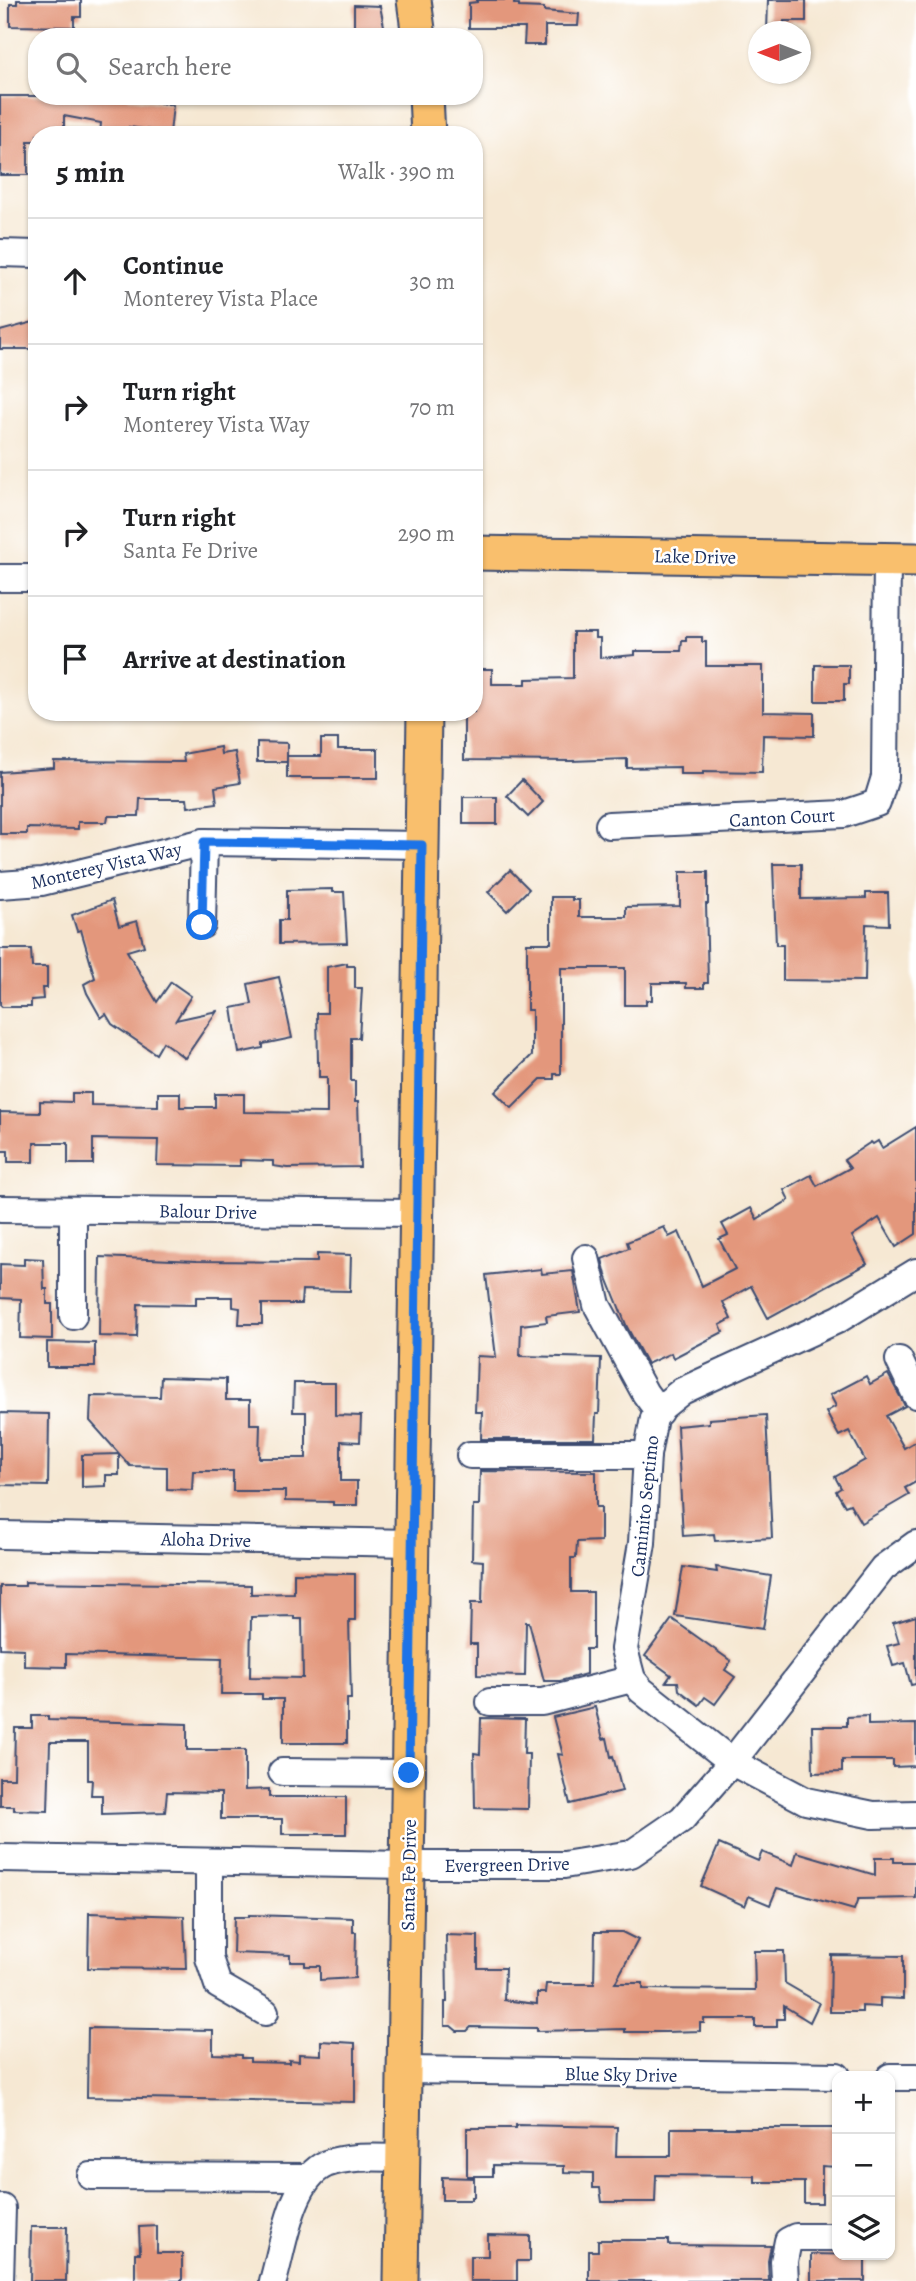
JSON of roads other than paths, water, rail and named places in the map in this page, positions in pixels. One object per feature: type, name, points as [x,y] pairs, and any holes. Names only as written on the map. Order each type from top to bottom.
[{"type":"main road","points":[[414,0],[418,28]]},
{"type":"main road","points":[[426,105],[428,126]]},
{"type":"main road","name":"Lake Drive","points":[[483,553],[901,559]]},
{"type":"main road","name":"Santa Fe Drive","points":[[401,2281],[424,721]]},
{"type":"street","points":[[0,253],[28,254]]},
{"type":"street","name":"Canton Court","points":[[609,825],[844,814],[877,803],[885,777],[901,559]]},
{"type":"street","points":[[0,578],[28,578]]},
{"type":"street","points":[[202,925],[204,842]]},
{"type":"street","name":"Monterey Vista Way","points":[[0,886],[41,881],[204,842],[422,845]]},
{"type":"street","name":"Balour Drive","points":[[0,1209],[416,1213]]},
{"type":"street","points":[[73,1210],[74,1316]]},
{"type":"street","points":[[586,1258],[597,1305],[645,1393],[659,1412]]},
{"type":"street","name":"Caminito Septimo","points":[[632,1679],[624,1649],[642,1543],[648,1455],[654,1419],[682,1391],[839,1320],[916,1272]]},
{"type":"street","points":[[900,1360],[916,1395]]},
{"type":"street","points":[[470,1455],[648,1455]]},
{"type":"street","name":"Aloha Drive","points":[[0,1535],[412,1543]]},
{"type":"street","name":"Evergreen Drive","points":[[0,1858],[408,1866],[564,1866],[631,1854],[682,1819],[732,1762],[883,1568],[916,1544]]},
{"type":"street","points":[[490,1702],[542,1702],[632,1679],[641,1690],[732,1762],[806,1801],[873,1815],[916,1814]]},
{"type":"street","points":[[282,1772],[409,1773]]},
{"type":"street","points":[[209,1862],[209,1958],[218,1985],[265,2012]]},
{"type":"street","name":"Blue Sky Drive","points":[[404,2070],[832,2076]]},
{"type":"street","points":[[895,2077],[916,2077]]},
{"type":"street","points":[[273,2281],[294,2202],[309,2177],[326,2165],[350,2159],[403,2158]]},
{"type":"street","points":[[91,2176],[309,2177]]},
{"type":"street","points":[[0,2281],[2,2208]]},
{"type":"street","points":[[785,2281],[784,2261],[788,2241],[796,2237],[832,2238]]}]
